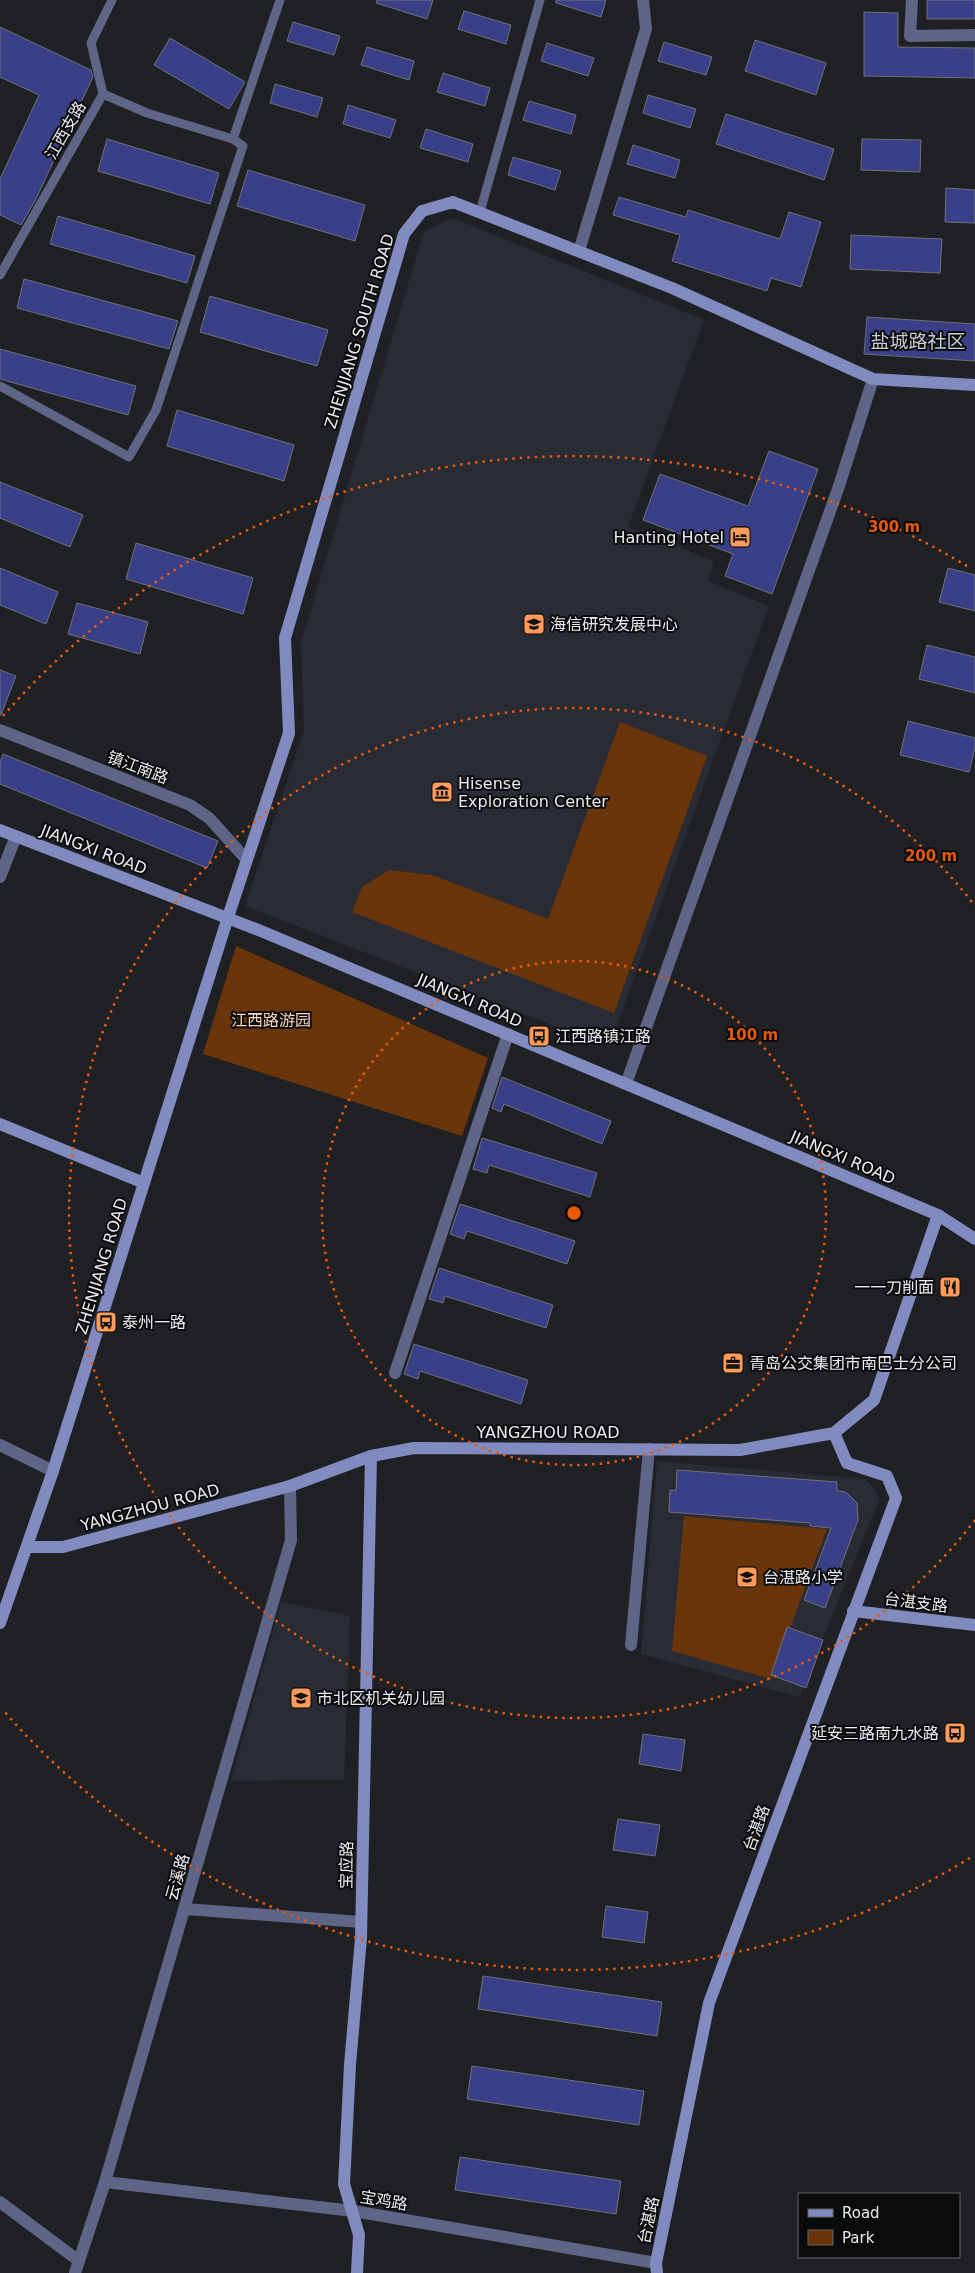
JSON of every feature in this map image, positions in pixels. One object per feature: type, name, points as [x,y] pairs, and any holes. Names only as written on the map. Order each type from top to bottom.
[{"type":"street","points":[[579,251],[646,29],[643,0]]},
{"type":"street","points":[[912,0],[910,36],[975,35]]},
{"type":"street","name":"ZHENJIANG SOUTH ROAD","points":[[228,917],[289,733],[285,638],[404,234],[422,211],[453,202],[480,212],[672,288],[872,379],[975,385]]},
{"type":"street","points":[[626,1084],[835,496],[872,379]]},
{"type":"street","name":"镇江南路","points":[[0,730],[190,805],[209,818],[247,860]]},
{"type":"street","name":"JIANGXI ROAD","points":[[0,830],[228,917],[508,1034],[938,1215],[975,1239]]},
{"type":"street","points":[[0,877],[16,836]]},
{"type":"street","name":"ZHENJIANG ROAD","points":[[0,1623],[53,1471],[228,917]]},
{"type":"street","points":[[395,1373],[508,1034]]},
{"type":"street","points":[[0,1124],[144,1183]]},
{"type":"street","name":"YANGZHOU ROAD","points":[[27,1547],[63,1547],[290,1486],[371,1456],[414,1448],[740,1450],[834,1433],[874,1400],[938,1215]]},
{"type":"street","name":"台湛路","points":[[657,2268],[709,2003],[896,1498],[887,1476],[847,1463],[834,1433]]},
{"type":"street","points":[[0,1445],[53,1471]]},
{"type":"street","points":[[631,1645],[649,1449]]},
{"type":"street","name":"宝应路","points":[[357,2273],[359,2235],[344,2184],[350,2065],[361,1922],[371,1456]]},
{"type":"street","name":"云溪路","points":[[77,2267],[105,2182],[291,1540],[290,1486]]},
{"type":"street","name":"台湛支路","points":[[853,1611],[975,1625]]},
{"type":"street","points":[[185,1909],[361,1922]]},
{"type":"street","name":"宝鸡路","points":[[105,2182],[353,2211],[657,2268]]},
{"type":"street","points":[[0,2202],[77,2267]]},
{"type":"lane","points":[[103,94],[91,43],[112,0]]},
{"type":"lane","points":[[0,386],[129,456],[156,410],[243,146],[233,139],[280,0]]},
{"type":"lane","points":[[480,212],[540,0]]},
{"type":"lane","name":"江西支路","points":[[0,275],[103,94],[147,113],[233,139]]},
{"type":"shaded area","name":"海信研究发展中心","points":[[453,218],[704,320],[628,527],[714,561],[708,581],[769,606],[609,1047],[245,906],[304,731],[301,642],[424,231]]},
{"type":"shaded area","name":"台湛路小学","points":[[657,1461],[865,1479],[877,1492],[879,1500],[799,1697],[641,1654]]},
{"type":"shaded area","name":"市北区机关幼儿园","points":[[281,1602],[350,1616],[344,1780],[231,1781]]},
{"type":"green space","points":[[620,722],[707,756],[614,1013],[352,912],[362,887],[389,870],[432,875],[548,919]]},
{"type":"green space","name":"江西路游园","points":[[236,946],[488,1058],[462,1136],[203,1054]]},
{"type":"green space","points":[[684,1516],[827,1529],[771,1679],[672,1651]]},
{"type":"building","points":[[377,0],[433,0],[427,19],[376,3]]},
{"type":"building","points":[[556,0],[606,0],[601,17],[556,3]]},
{"type":"building","points":[[927,0],[975,0],[975,19],[927,19]]},
{"type":"building","points":[[464,11],[511,25],[506,44],[458,29]]},
{"type":"building","points":[[864,12],[898,13],[898,47],[975,48],[975,78],[864,76]]},
{"type":"building","points":[[293,22],[340,36],[334,55],[287,41]]},
{"type":"building","points":[[0,27],[91,70],[93,77],[35,201],[21,225],[0,215],[0,179],[39,95],[0,77]]},
{"type":"building","points":[[170,38],[245,82],[229,109],[154,65]]},
{"type":"building","points":[[755,40],[826,63],[816,95],[745,71]]},
{"type":"building","points":[[664,42],[712,57],[706,75],[658,61]]},
{"type":"building","points":[[547,43],[594,58],[588,76],[541,61]]},
{"type":"building","points":[[367,47],[414,61],[409,80],[361,65]]},
{"type":"building","points":[[443,73],[490,88],[485,106],[437,92]]},
{"type":"building","points":[[275,84],[323,98],[317,117],[270,103]]},
{"type":"building","points":[[648,95],[696,109],[690,128],[643,113]]},
{"type":"building","points":[[529,101],[576,115],[571,134],[523,120]]},
{"type":"building","points":[[348,105],[396,120],[390,138],[343,124]]},
{"type":"building","points":[[726,114],[834,149],[824,180],[716,144]]},
{"type":"building","points":[[426,129],[473,144],[468,162],[420,148]]},
{"type":"building","points":[[107,139],[219,173],[210,204],[98,171]]},
{"type":"building","points":[[862,139],[921,140],[920,172],[861,170]]},
{"type":"building","points":[[633,145],[680,160],[675,178],[627,164]]},
{"type":"building","points":[[513,157],[561,171],[555,190],[508,175]]},
{"type":"building","points":[[248,170],[365,205],[355,241],[237,206]]},
{"type":"building","points":[[946,188],[975,190],[975,223],[945,222]]},
{"type":"building","points":[[619,197],[686,217],[688,210],[780,239],[789,212],[821,222],[801,287],[771,278],[767,291],[672,261],[680,235],[613,215]]},
{"type":"building","points":[[58,216],[195,256],[187,283],[50,244]]},
{"type":"building","points":[[851,235],[942,239],[940,273],[850,269]]},
{"type":"building","points":[[24,279],[178,321],[169,349],[17,308]]},
{"type":"building","points":[[210,296],[328,330],[317,366],[200,332]]},
{"type":"building","points":[[867,317],[975,324],[975,361],[864,354]]},
{"type":"building","points":[[0,349],[136,386],[128,415],[0,379]]},
{"type":"building","points":[[177,410],[294,445],[284,481],[167,446]]},
{"type":"building","name":"Hanting Hotel","points":[[769,451],[818,469],[772,594],[725,576],[733,554],[643,520],[660,474],[748,506]]},
{"type":"building","points":[[0,482],[83,515],[70,547],[0,518]]},
{"type":"building","points":[[136,543],[253,578],[243,614],[126,579]]},
{"type":"building","points":[[0,568],[58,592],[46,624],[0,605]]},
{"type":"building","points":[[948,568],[975,575],[975,611],[939,602]]},
{"type":"building","points":[[77,603],[148,622],[140,654],[68,634]]},
{"type":"building","points":[[927,645],[975,657],[975,693],[919,679]]},
{"type":"building","points":[[0,670],[16,676],[1,715],[0,715]]},
{"type":"building","points":[[908,721],[975,738],[975,748],[969,772],[900,755]]},
{"type":"building","points":[[3,754],[218,841],[207,868],[0,784],[0,762]]},
{"type":"building","points":[[502,1077],[611,1121],[602,1144],[504,1104],[501,1112],[492,1108]]},
{"type":"building","points":[[482,1138],[597,1173],[590,1197],[489,1165],[487,1173],[473,1169]]},
{"type":"building","points":[[460,1204],[575,1241],[567,1264],[467,1231],[464,1239],[450,1234]]},
{"type":"building","points":[[439,1268],[553,1305],[546,1328],[445,1296],[443,1303],[429,1299]]},
{"type":"building","points":[[414,1344],[528,1380],[521,1404],[420,1371],[418,1379],[404,1374]]},
{"type":"building","points":[[677,1470],[837,1482],[837,1491],[846,1492],[857,1503],[858,1520],[825,1608],[804,1600],[831,1528],[810,1526],[810,1523],[669,1512],[670,1490],[676,1491]]},
{"type":"building","points":[[787,1627],[823,1640],[806,1688],[771,1675]]},
{"type":"building","points":[[643,1734],[685,1740],[681,1771],[639,1764]]},
{"type":"building","points":[[618,1819],[660,1825],[655,1856],[613,1850]]},
{"type":"building","points":[[606,1906],[648,1912],[644,1943],[602,1937]]},
{"type":"building","points":[[483,1976],[662,2002],[657,2036],[478,2009]]},
{"type":"building","points":[[472,2066],[644,2091],[639,2125],[467,2099]]},
{"type":"building","points":[[460,2157],[621,2181],[616,2214],[455,2190]]},
{"type":"place","name":"Hanting Hotel","points":[[740,537]]},
{"type":"place","name":"海信研究发展中心","points":[[534,624]]},
{"type":"place","name":"Hisense Exploration Center","points":[[442,792]]},
{"type":"place","name":"江西路镇江路","points":[[539,1036]]},
{"type":"place","name":"一一刀削面","points":[[950,1287]]},
{"type":"place","name":"泰州一路","points":[[106,1322]]},
{"type":"place","name":"青岛公交集团市南巴士分公司","points":[[733,1363]]},
{"type":"place","name":"台湛路小学","points":[[747,1577]]},
{"type":"place","name":"市北区机关幼儿园","points":[[301,1698]]},
{"type":"place","name":"延安三路南九水路","points":[[955,1733]]},
{"type":"district","name":"盐城路社区","points":[[918,341]]}]
